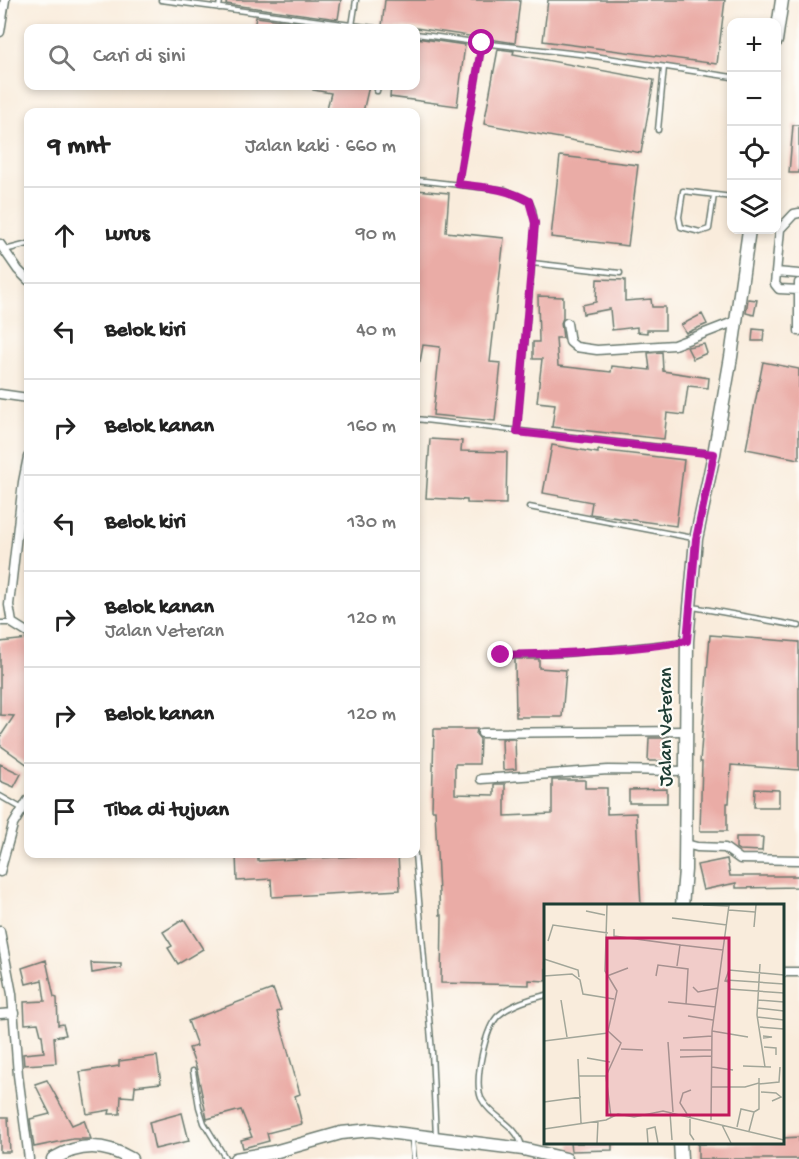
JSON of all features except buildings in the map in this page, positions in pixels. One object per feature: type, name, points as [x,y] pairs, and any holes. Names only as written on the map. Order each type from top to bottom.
[{"type":"main road","points":[[780,18],[782,0]]},
{"type":"main road","name":"Jalan Veteran","points":[[682,904],[686,844],[689,606],[696,539],[714,454],[748,234]]},
{"type":"main road","points":[[236,1159],[275,1156],[350,1131],[372,1130],[523,1149],[545,1157],[566,1159]]},
{"type":"main road","points":[[680,1144],[681,1159]]},
{"type":"main road","points":[[53,1159],[73,1149],[95,1147],[118,1151],[131,1159]]},
{"type":"street","points":[[0,32],[5,0]]},
{"type":"street","points":[[799,213],[794,214],[780,229],[775,284],[779,289],[799,290]]},
{"type":"street","points":[[2,247],[24,276]]},
{"type":"street","points":[[776,272],[799,274]]},
{"type":"street","points":[[799,283],[799,331]]},
{"type":"street","points":[[567,323],[570,342],[576,347],[597,350],[674,345],[736,321]]},
{"type":"street","points":[[0,394],[24,397]]},
{"type":"street","points":[[24,477],[4,605],[12,623],[24,630]]},
{"type":"street","points":[[482,733],[687,731]]},
{"type":"street","points":[[481,779],[608,770],[687,771]]},
{"type":"street","points":[[0,872],[13,825],[24,805]]},
{"type":"street","points":[[686,844],[725,848],[740,859],[799,860]]},
{"type":"street","points":[[0,931],[14,1013],[20,1096],[29,1159]]},
{"type":"street","points":[[0,1014],[14,1013]]},
{"type":"lane","points":[[161,0],[337,24]]},
{"type":"lane","points":[[219,8],[220,0]]},
{"type":"lane","points":[[352,24],[356,0]]},
{"type":"lane","points":[[420,35],[588,55],[727,76]]},
{"type":"lane","points":[[458,184],[482,43]]},
{"type":"lane","points":[[658,130],[664,67]]},
{"type":"lane","points":[[420,180],[505,190],[529,201],[535,223],[517,432]]},
{"type":"lane","points":[[714,195],[709,229],[700,232],[681,227],[679,218],[681,191],[727,196]]},
{"type":"lane","points":[[2,247],[24,244]]},
{"type":"lane","points":[[532,263],[620,273]]},
{"type":"lane","points":[[420,420],[714,454]]},
{"type":"lane","points":[[529,507],[696,539]]},
{"type":"lane","points":[[689,606],[799,626]]},
{"type":"lane","points":[[0,623],[12,623]]},
{"type":"lane","points":[[501,655],[565,654],[687,641]]},
{"type":"lane","points":[[0,796],[22,808]]},
{"type":"lane","points":[[415,858],[432,1052],[436,1138]]},
{"type":"lane","points":[[523,1149],[516,1131],[494,1114],[481,1097],[477,1077],[484,1044],[497,1016],[523,1001],[544,996]]},
{"type":"lane","points":[[193,1071],[204,1123],[226,1159]]},
{"type":"lane","points":[[412,1135],[414,1159]]},
{"type":"route","points":[[482,43],[458,184],[505,190],[518,195],[529,201],[535,223],[517,432],[714,454],[696,539],[687,641],[565,654],[501,655]]}]
